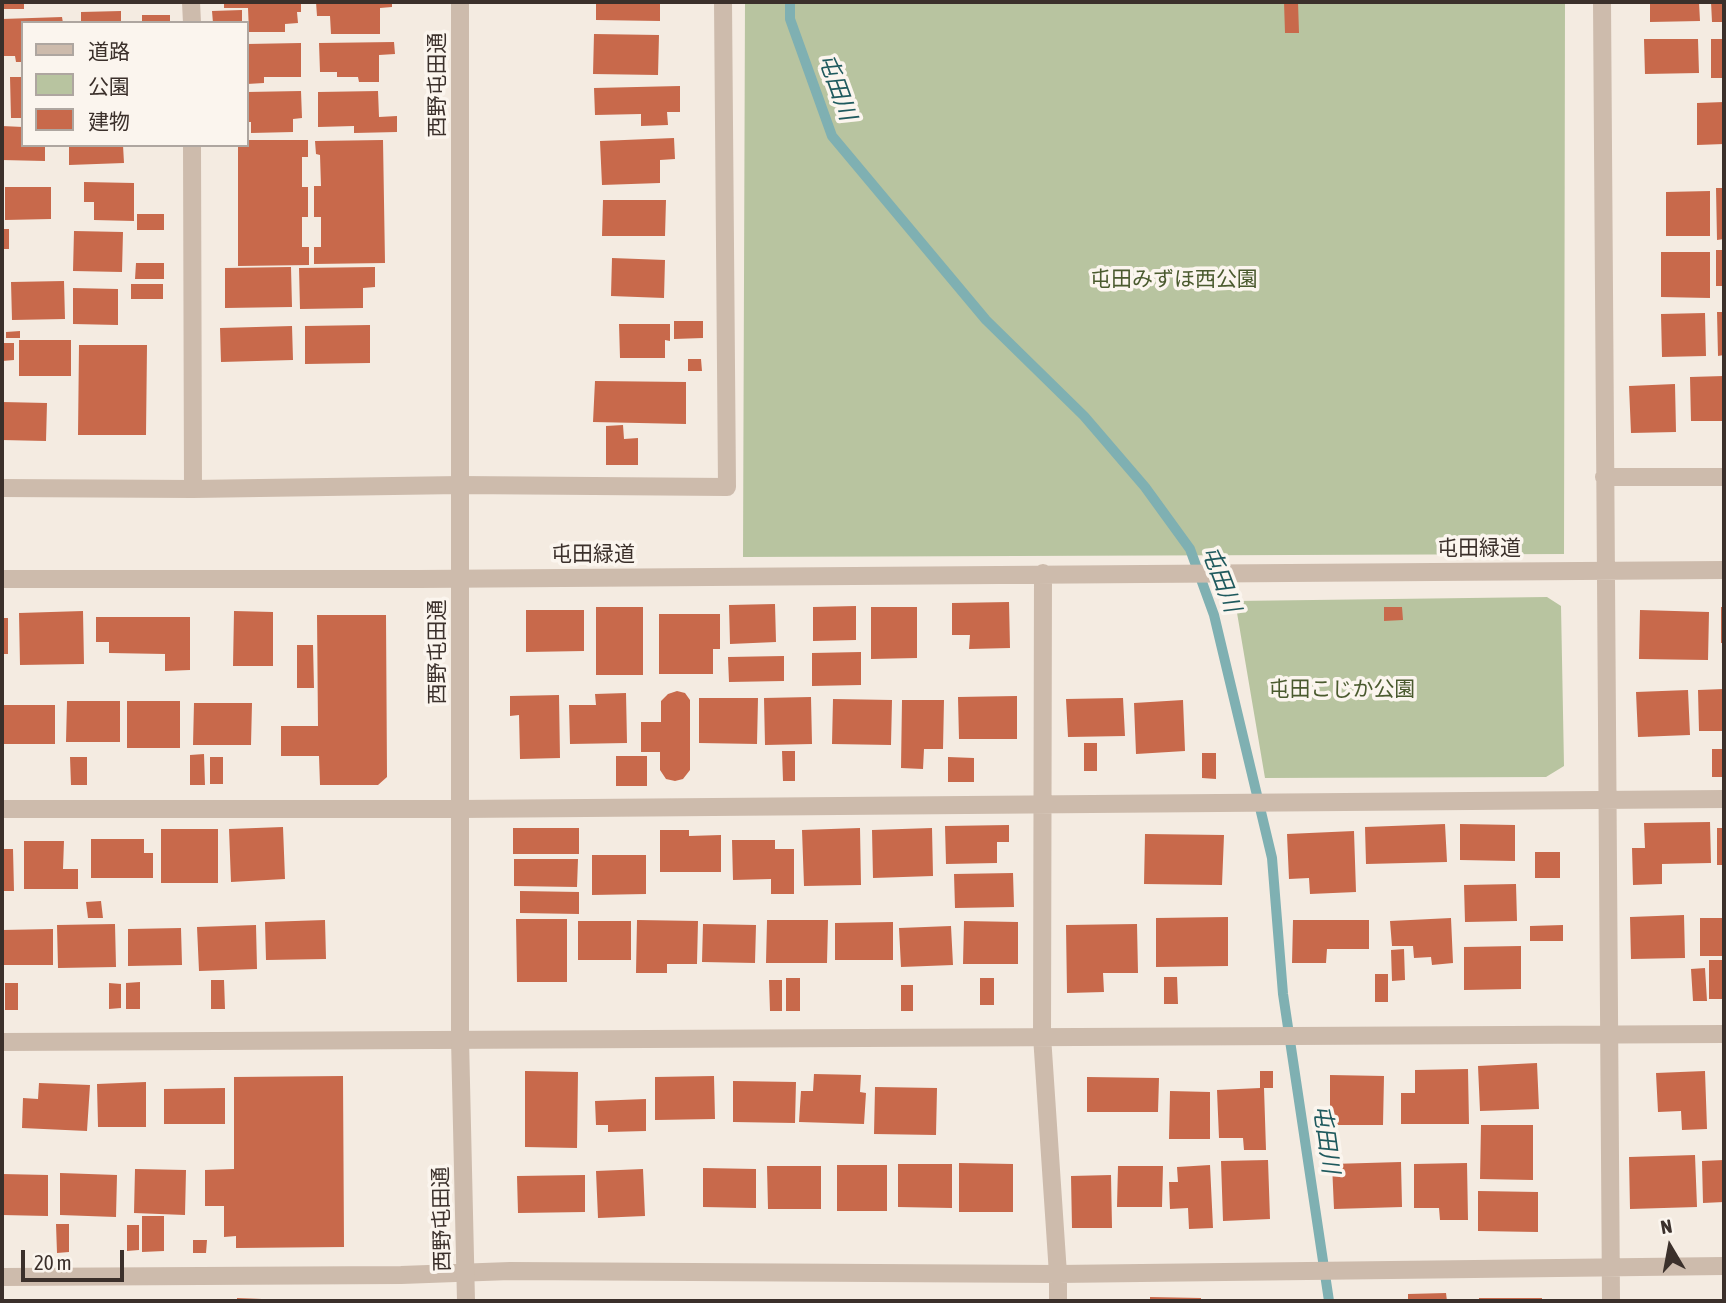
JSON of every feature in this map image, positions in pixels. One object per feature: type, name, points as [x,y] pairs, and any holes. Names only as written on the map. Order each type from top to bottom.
[{"type":"street","points":[[191,2],[191,21]]},
{"type":"street","name":"西野屯田通","points":[[460,2],[460,1039],[466,1301]]},
{"type":"street","points":[[2,488],[460,485],[727,487],[723,2]]},
{"type":"street","points":[[1602,2],[1611,1301]]},
{"type":"street","points":[[192,147],[193,488]]},
{"type":"street","points":[[1604,477],[1724,477]]},
{"type":"street","name":"屯田緑道","points":[[2,579],[460,579],[1724,569]]},
{"type":"street","points":[[1043,573],[1042,1036],[1058,1301]]},
{"type":"street","points":[[2,810],[1724,799]]},
{"type":"street","points":[[2,1042],[1724,1034]]},
{"type":"street","points":[[2,1277],[422,1275],[466,1272],[1058,1274],[1724,1266]]},
{"type":"green space","name":"屯田みずほ西公園","points":[[745,2],[1565,2],[1564,554],[743,557]]},
{"type":"green space","name":"屯田こじか公園","points":[[1547,597],[1561,606],[1564,766],[1546,777],[1265,778],[1235,601]]},
{"type":"building","points":[[2,2],[24,2],[24,9],[2,9]]},
{"type":"building","points":[[224,2],[301,2],[301,12],[297,12],[298,23],[285,24],[285,32],[249,32],[248,8],[224,8]]},
{"type":"building","points":[[316,2],[392,2],[392,7],[380,8],[380,34],[331,34],[330,16],[317,16]]},
{"type":"building","points":[[596,2],[660,2],[660,21],[596,20]]},
{"type":"building","points":[[1284,2],[1298,2],[1299,33],[1285,33]]},
{"type":"building","points":[[1650,2],[1699,2],[1700,21],[1650,22]]},
{"type":"building","points":[[1711,2],[1724,2],[1724,22],[1712,22]]},
{"type":"building","points":[[242,10],[242,21],[213,21],[212,11]]},
{"type":"building","points":[[121,11],[121,21],[81,21],[81,12]]},
{"type":"building","points":[[142,15],[170,15],[170,21],[142,21]]},
{"type":"building","points":[[62,17],[63,21],[21,21],[21,62],[16,62],[15,56],[2,56],[2,19]]},
{"type":"building","points":[[594,34],[659,35],[658,75],[593,74]]},
{"type":"building","points":[[1644,39],[1698,39],[1699,73],[1645,74]]},
{"type":"building","points":[[1711,39],[1724,39],[1724,78],[1711,78]]},
{"type":"building","points":[[394,42],[395,54],[379,55],[379,82],[359,82],[358,77],[337,77],[337,72],[320,72],[319,43]]},
{"type":"building","points":[[301,43],[301,77],[264,77],[264,83],[248,84],[248,44]]},
{"type":"building","points":[[10,77],[21,77],[21,118],[11,118]]},
{"type":"building","points":[[680,86],[680,112],[667,112],[668,125],[641,126],[641,114],[595,115],[594,88]]},
{"type":"building","points":[[301,91],[302,118],[293,119],[293,132],[251,133],[251,122],[248,122],[248,92]]},
{"type":"building","points":[[378,91],[379,117],[397,116],[397,132],[354,133],[354,126],[318,127],[318,92]]},
{"type":"building","points":[[1724,102],[1724,144],[1697,145],[1697,103]]},
{"type":"building","points":[[2,126],[21,127],[21,147],[45,147],[45,161],[2,160]]},
{"type":"building","points":[[674,138],[675,159],[660,160],[660,183],[602,185],[600,141]]},
{"type":"building","points":[[248,140],[308,140],[308,157],[302,157],[302,187],[308,187],[308,217],[302,217],[302,247],[309,247],[309,265],[238,266],[238,147],[248,147]]},
{"type":"building","points":[[383,140],[385,263],[314,264],[314,247],[321,247],[321,217],[314,217],[314,186],[321,186],[320,155],[316,154],[315,141]]},
{"type":"building","points":[[69,147],[123,147],[124,163],[69,165]]},
{"type":"building","points":[[84,182],[134,183],[134,221],[94,220],[94,202],[84,202]]},
{"type":"building","points":[[5,187],[51,187],[51,219],[5,220]]},
{"type":"building","points":[[1716,188],[1724,188],[1724,239],[1717,240]]},
{"type":"building","points":[[1710,191],[1710,236],[1666,236],[1666,192]]},
{"type":"building","points":[[603,200],[666,200],[665,236],[602,236]]},
{"type":"building","points":[[137,214],[164,214],[164,230],[137,230]]},
{"type":"building","points":[[2,229],[9,229],[9,249],[2,249]]},
{"type":"building","points":[[74,231],[123,232],[122,272],[73,271]]},
{"type":"building","points":[[1716,250],[1724,250],[1724,286],[1716,286]]},
{"type":"building","points":[[1661,252],[1710,252],[1710,298],[1661,297]]},
{"type":"building","points":[[612,258],[665,260],[664,298],[611,296]]},
{"type":"building","points":[[136,263],[164,263],[164,279],[135,279]]},
{"type":"building","points":[[291,267],[292,307],[225,308],[225,268]]},
{"type":"building","points":[[375,267],[375,287],[363,288],[363,308],[300,309],[299,268]]},
{"type":"building","points":[[64,281],[65,319],[12,320],[11,282]]},
{"type":"building","points":[[131,284],[163,284],[163,299],[131,299]]},
{"type":"building","points":[[73,288],[118,289],[118,325],[73,324]]},
{"type":"building","points":[[1717,312],[1724,312],[1724,355],[1718,356]]},
{"type":"building","points":[[1705,313],[1706,356],[1662,357],[1661,314]]},
{"type":"building","points":[[674,321],[703,321],[703,338],[674,339]]},
{"type":"building","points":[[619,324],[670,324],[670,341],[665,340],[665,358],[620,358]]},
{"type":"building","points":[[370,325],[370,363],[305,364],[305,326]]},
{"type":"building","points":[[292,326],[293,360],[221,362],[220,328]]},
{"type":"building","points":[[20,331],[20,338],[6,338],[6,332]]},
{"type":"building","points":[[19,340],[71,340],[71,376],[19,376]]},
{"type":"building","points":[[2,343],[14,343],[14,360],[2,361]]},
{"type":"building","points":[[79,345],[147,345],[146,435],[78,435]]},
{"type":"building","points":[[688,359],[701,359],[702,371],[688,371]]},
{"type":"building","points":[[1724,376],[1724,421],[1691,421],[1690,377]]},
{"type":"building","points":[[595,381],[686,382],[686,424],[593,422]]},
{"type":"building","points":[[1675,384],[1676,432],[1631,433],[1629,386]]},
{"type":"building","points":[[2,402],[47,403],[46,441],[2,440]]},
{"type":"building","points":[[623,425],[624,439],[638,438],[638,465],[606,465],[606,426]]},
{"type":"building","points":[[1009,602],[1010,648],[969,649],[970,635],[952,635],[952,603]]},
{"type":"building","points":[[775,604],[776,642],[730,644],[729,605]]},
{"type":"building","points":[[856,606],[856,640],[813,641],[813,607]]},
{"type":"building","points":[[596,607],[643,607],[643,675],[596,675]]},
{"type":"building","points":[[871,607],[917,607],[917,658],[871,659]]},
{"type":"building","points":[[1384,607],[1402,607],[1403,620],[1384,621]]},
{"type":"building","points":[[1721,607],[1724,607],[1724,643],[1721,643]]},
{"type":"building","points":[[526,610],[584,610],[584,651],[526,652]]},
{"type":"building","points":[[1640,610],[1709,612],[1708,660],[1639,659]]},
{"type":"building","points":[[83,611],[84,664],[20,665],[19,613]]},
{"type":"building","points":[[234,611],[273,612],[273,666],[233,666]]},
{"type":"building","points":[[659,614],[720,614],[720,649],[713,649],[713,674],[659,674]]},
{"type":"building","points":[[317,615],[386,615],[387,777],[378,785],[320,785],[319,756],[281,756],[281,726],[318,726]]},
{"type":"building","points":[[96,617],[190,617],[190,670],[165,671],[165,654],[109,653],[109,642],[96,642]]},
{"type":"building","points":[[2,618],[8,618],[8,654],[2,654]]},
{"type":"building","points":[[297,645],[313,645],[314,688],[297,688]]},
{"type":"building","points":[[861,652],[861,685],[812,686],[812,653]]},
{"type":"building","points":[[784,656],[784,681],[729,682],[728,657]]},
{"type":"building","points":[[1724,689],[1724,731],[1699,731],[1698,690]]},
{"type":"building","points":[[1688,690],[1690,735],[1638,737],[1636,692]]},
{"type":"building","points":[[677,691],[685,693],[690,700],[690,770],[683,779],[675,781],[666,779],[660,770],[660,752],[641,752],[641,722],[661,722],[661,701],[668,694]]},
{"type":"building","points":[[626,693],[627,743],[570,744],[569,705],[596,705],[595,694]]},
{"type":"building","points":[[559,695],[560,758],[520,759],[519,715],[510,716],[510,696]]},
{"type":"building","points":[[1017,696],[1017,739],[959,739],[958,697]]},
{"type":"building","points":[[811,697],[812,744],[765,745],[764,698]]},
{"type":"building","points":[[699,698],[758,698],[757,744],[699,743]]},
{"type":"building","points":[[1123,698],[1125,736],[1068,737],[1066,699]]},
{"type":"building","points":[[833,699],[892,700],[891,745],[832,744]]},
{"type":"building","points":[[902,700],[944,700],[943,749],[924,749],[923,769],[901,768]]},
{"type":"building","points":[[1183,700],[1185,751],[1136,754],[1134,703]]},
{"type":"building","points":[[67,701],[120,701],[120,742],[66,742]]},
{"type":"building","points":[[127,701],[180,701],[180,748],[127,748]]},
{"type":"building","points":[[194,703],[252,703],[251,745],[193,745]]},
{"type":"building","points":[[2,705],[55,705],[55,744],[2,744]]},
{"type":"building","points":[[1084,743],[1097,743],[1097,771],[1084,771]]},
{"type":"building","points":[[1712,749],[1724,749],[1724,777],[1712,777]]},
{"type":"building","points":[[782,751],[795,751],[795,781],[783,781]]},
{"type":"building","points":[[1202,753],[1216,753],[1216,779],[1202,778]]},
{"type":"building","points":[[204,754],[205,785],[190,785],[190,755]]},
{"type":"building","points":[[616,756],[647,756],[647,786],[616,786]]},
{"type":"building","points":[[70,757],[87,757],[87,785],[71,785]]},
{"type":"building","points":[[210,757],[223,757],[223,784],[210,784]]},
{"type":"building","points":[[948,757],[974,758],[974,782],[948,782]]},
{"type":"building","points":[[1710,822],[1711,863],[1662,864],[1662,884],[1633,885],[1632,848],[1645,848],[1644,823]]},
{"type":"building","points":[[1445,824],[1447,862],[1366,864],[1365,827]]},
{"type":"building","points":[[1460,824],[1515,825],[1515,861],[1460,860]]},
{"type":"building","points":[[1009,825],[1009,842],[997,842],[997,863],[946,864],[945,826]]},
{"type":"building","points":[[283,827],[285,879],[231,882],[229,829]]},
{"type":"building","points":[[513,828],[579,828],[579,854],[513,854]]},
{"type":"building","points":[[860,828],[861,885],[804,886],[802,830]]},
{"type":"building","points":[[932,828],[933,876],[873,878],[872,830]]},
{"type":"building","points":[[1717,828],[1724,828],[1724,865],[1717,865]]},
{"type":"building","points":[[161,829],[218,829],[218,883],[161,883]]},
{"type":"building","points":[[660,830],[689,830],[689,836],[721,835],[721,872],[660,872]]},
{"type":"building","points":[[1354,831],[1356,892],[1310,894],[1309,878],[1289,879],[1287,834]]},
{"type":"building","points":[[1145,834],[1224,835],[1222,885],[1144,884]]},
{"type":"building","points":[[91,839],[144,839],[144,853],[153,853],[153,878],[91,878]]},
{"type":"building","points":[[732,840],[775,840],[775,849],[794,849],[794,894],[771,894],[771,879],[733,880]]},
{"type":"building","points":[[24,841],[64,841],[63,869],[78,869],[78,889],[24,889]]},
{"type":"building","points":[[2,849],[13,849],[14,891],[2,891]]},
{"type":"building","points":[[1535,852],[1560,852],[1560,878],[1535,878]]},
{"type":"building","points":[[592,855],[646,855],[646,894],[592,895]]},
{"type":"building","points":[[514,859],[578,859],[577,887],[514,886]]},
{"type":"building","points":[[1013,873],[1014,907],[955,908],[954,874]]},
{"type":"building","points":[[1516,884],[1517,921],[1465,922],[1464,885]]},
{"type":"building","points":[[520,891],[579,892],[579,914],[520,913]]},
{"type":"building","points":[[101,901],[103,918],[88,918],[86,902]]},
{"type":"building","points":[[1684,915],[1685,958],[1631,959],[1630,917]]},
{"type":"building","points":[[1228,917],[1228,966],[1156,967],[1156,918]]},
{"type":"building","points":[[1451,918],[1453,963],[1432,965],[1431,957],[1414,958],[1413,946],[1392,946],[1390,921]]},
{"type":"building","points":[[1700,918],[1724,918],[1724,956],[1700,956]]},
{"type":"building","points":[[516,919],[567,919],[567,982],[517,982]]},
{"type":"building","points":[[325,920],[326,959],[266,960],[265,922]]},
{"type":"building","points":[[637,920],[698,921],[697,964],[667,964],[667,973],[636,973]]},
{"type":"building","points":[[767,920],[828,920],[827,963],[766,963]]},
{"type":"building","points":[[1293,920],[1369,920],[1369,949],[1327,949],[1326,963],[1292,963]]},
{"type":"building","points":[[578,921],[631,921],[631,960],[578,960]]},
{"type":"building","points":[[964,921],[1018,922],[1018,964],[963,964]]},
{"type":"building","points":[[893,922],[893,960],[835,960],[835,923]]},
{"type":"building","points":[[115,924],[116,967],[58,968],[57,925]]},
{"type":"building","points":[[703,924],[756,925],[755,963],[702,962]]},
{"type":"building","points":[[1137,924],[1138,973],[1103,973],[1104,992],[1067,993],[1066,925]]},
{"type":"building","points":[[256,925],[257,969],[199,971],[197,927]]},
{"type":"building","points":[[1563,925],[1563,941],[1530,941],[1530,926]]},
{"type":"building","points":[[951,926],[953,965],[901,967],[899,928]]},
{"type":"building","points":[[181,928],[182,965],[128,966],[128,929]]},
{"type":"building","points":[[53,929],[53,965],[2,965],[2,930]]},
{"type":"building","points":[[1521,946],[1521,989],[1464,990],[1464,947]]},
{"type":"building","points":[[1404,949],[1405,980],[1392,981],[1391,950]]},
{"type":"building","points":[[1709,960],[1722,960],[1723,999],[1709,999]]},
{"type":"building","points":[[1705,968],[1707,1001],[1693,1001],[1691,969]]},
{"type":"building","points":[[1375,974],[1388,974],[1388,1002],[1375,1002]]},
{"type":"building","points":[[1164,977],[1177,977],[1178,1004],[1164,1004]]},
{"type":"building","points":[[786,978],[800,978],[800,1011],[786,1011]]},
{"type":"building","points":[[980,978],[994,978],[994,1005],[980,1005]]},
{"type":"building","points":[[211,980],[224,980],[225,1009],[211,1009]]},
{"type":"building","points":[[769,980],[782,980],[782,1011],[770,1011]]},
{"type":"building","points":[[140,982],[140,1009],[126,1009],[126,983]]},
{"type":"building","points":[[5,983],[18,983],[18,1010],[5,1010]]},
{"type":"building","points":[[109,983],[121,984],[121,1008],[109,1009]]},
{"type":"building","points":[[901,985],[913,985],[913,1011],[901,1011]]},
{"type":"building","points":[[1537,1063],[1539,1109],[1480,1111],[1478,1066]]},
{"type":"building","points":[[1468,1069],[1469,1124],[1401,1124],[1401,1093],[1415,1093],[1415,1070]]},
{"type":"building","points":[[525,1071],[578,1072],[577,1148],[525,1147]]},
{"type":"building","points":[[1260,1071],[1273,1071],[1273,1088],[1264,1088],[1266,1150],[1244,1150],[1243,1138],[1219,1138],[1217,1090],[1260,1088]]},
{"type":"building","points":[[1705,1071],[1707,1129],[1682,1130],[1681,1111],[1658,1112],[1656,1073]]},
{"type":"building","points":[[814,1074],[861,1075],[860,1092],[866,1093],[864,1124],[799,1122],[801,1091],[813,1091]]},
{"type":"building","points":[[1330,1075],[1384,1076],[1383,1125],[1330,1125]]},
{"type":"building","points":[[343,1076],[344,1247],[236,1248],[236,1236],[224,1237],[224,1206],[205,1206],[205,1170],[234,1169],[234,1077]]},
{"type":"building","points":[[714,1076],[715,1119],[655,1120],[655,1077]]},
{"type":"building","points":[[1087,1077],[1159,1078],[1158,1112],[1087,1112]]},
{"type":"building","points":[[733,1081],[796,1082],[795,1123],[733,1122]]},
{"type":"building","points":[[146,1082],[146,1127],[98,1127],[97,1084]]},
{"type":"building","points":[[39,1083],[90,1085],[87,1131],[22,1128],[23,1098],[38,1099]]},
{"type":"building","points":[[875,1087],[937,1088],[936,1135],[874,1134]]},
{"type":"building","points":[[225,1088],[225,1124],[164,1124],[164,1089]]},
{"type":"building","points":[[1170,1091],[1210,1092],[1210,1139],[1169,1139]]},
{"type":"building","points":[[646,1099],[646,1131],[608,1132],[608,1125],[596,1125],[595,1101]]},
{"type":"building","points":[[1481,1125],[1533,1125],[1533,1180],[1480,1179]]},
{"type":"building","points":[[1695,1155],[1697,1207],[1630,1209],[1629,1157]]},
{"type":"building","points":[[1268,1160],[1270,1219],[1223,1221],[1221,1161]]},
{"type":"building","points":[[1724,1160],[1724,1202],[1703,1203],[1702,1161]]},
{"type":"building","points":[[1401,1162],[1402,1207],[1334,1209],[1332,1164]]},
{"type":"building","points":[[959,1163],[1013,1164],[1013,1212],[959,1212]]},
{"type":"building","points":[[1467,1163],[1468,1220],[1440,1220],[1439,1208],[1414,1208],[1414,1164]]},
{"type":"building","points":[[898,1164],[952,1164],[952,1208],[898,1207]]},
{"type":"building","points":[[837,1165],[887,1165],[887,1211],[837,1211]]},
{"type":"building","points":[[1210,1165],[1213,1228],[1189,1229],[1188,1208],[1170,1209],[1169,1182],[1178,1182],[1177,1167]]},
{"type":"building","points":[[767,1166],[821,1166],[821,1209],[768,1209]]},
{"type":"building","points":[[1118,1166],[1163,1166],[1162,1207],[1117,1207]]},
{"type":"building","points":[[703,1168],[756,1169],[756,1208],[703,1207]]},
{"type":"building","points":[[135,1169],[186,1170],[185,1215],[134,1213]]},
{"type":"building","points":[[643,1169],[645,1216],[598,1218],[596,1171]]},
{"type":"building","points":[[60,1173],[117,1175],[116,1217],[60,1215]]},
{"type":"building","points":[[2,1174],[48,1175],[48,1216],[2,1215]]},
{"type":"building","points":[[585,1175],[585,1212],[518,1213],[517,1176]]},
{"type":"building","points":[[1111,1175],[1112,1228],[1072,1228],[1071,1176]]},
{"type":"building","points":[[1478,1191],[1538,1192],[1538,1232],[1478,1231]]},
{"type":"building","points":[[142,1216],[164,1216],[164,1251],[142,1252]]},
{"type":"building","points":[[56,1224],[69,1224],[69,1252],[57,1253]]},
{"type":"building","points":[[127,1225],[139,1225],[139,1250],[127,1251]]},
{"type":"building","points":[[193,1240],[207,1240],[206,1253],[193,1253]]},
{"type":"building","points":[[1446,1293],[1447,1301],[1408,1301],[1408,1294]]},
{"type":"building","points":[[1150,1297],[1201,1298],[1201,1301],[1150,1301]]},
{"type":"building","points":[[237,1298],[262,1299],[262,1301],[237,1301]]},
{"type":"building","points":[[1479,1298],[1542,1298],[1542,1301],[1479,1301]]},
{"type":"waterway","name":"屯田川","points":[[790,2],[790,19],[832,136],[986,320],[1084,416],[1145,487],[1190,549],[1214,615],[1272,858],[1283,994],[1329,1301]]}]
